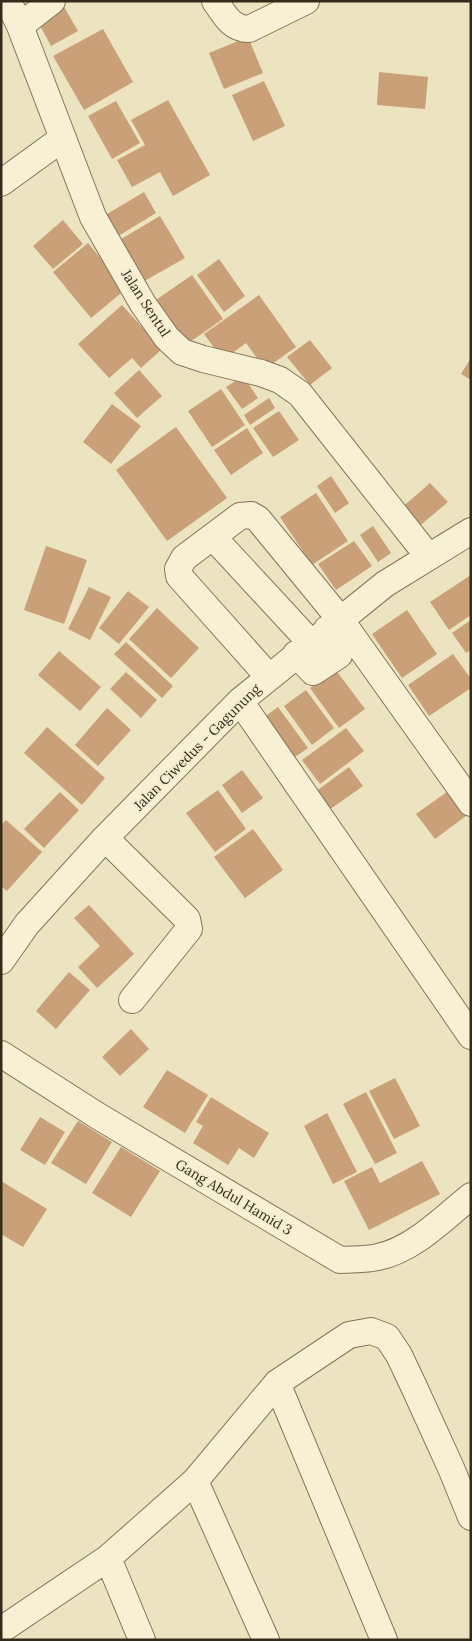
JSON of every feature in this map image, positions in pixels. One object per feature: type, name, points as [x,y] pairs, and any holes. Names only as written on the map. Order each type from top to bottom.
[{"type":"street","name":"Jalan Sentul","points":[[8,1],[20,26],[93,217],[142,304],[167,338],[182,352],[273,378],[300,394],[428,556]]},
{"type":"street","points":[[20,26],[52,1]]},
{"type":"street","points":[[215,1],[226,17],[242,29],[249,29],[306,1]]},
{"type":"street","points":[[1,183],[63,138]]},
{"type":"street","points":[[269,676],[179,576],[178,569],[184,558],[240,516],[251,515],[258,520],[318,636]]},
{"type":"street","name":"Jalan Ciwedus - Gagunung","points":[[1,961],[27,924],[105,838],[240,701],[318,636],[386,584],[428,556],[471,531]]},
{"type":"street","points":[[213,537],[318,636],[471,803]]},
{"type":"street","points":[[240,701],[471,1036]]},
{"type":"street","points":[[105,838],[187,919],[190,928],[132,1000]]},
{"type":"street","name":"Gang Abdul Hamid 3","points":[[1,1054],[98,1116],[340,1260],[379,1257],[402,1248],[421,1236],[471,1196]]},
{"type":"street","points":[[8,1632],[108,1558],[195,1481],[277,1384],[349,1335],[371,1331],[387,1337],[415,1388],[452,1468],[471,1517]]},
{"type":"street","points":[[277,1384],[384,1640]]},
{"type":"street","points":[[195,1481],[266,1640]]},
{"type":"street","points":[[108,1558],[142,1640]]},
{"type":"building","points":[[64,7],[78,31],[51,46],[38,22]]},
{"type":"building","points":[[103,29],[133,82],[84,110],[53,56]]},
{"type":"building","points":[[248,37],[263,73],[224,89],[209,53]]},
{"type":"building","points":[[379,72],[428,77],[425,109],[377,105]]},
{"type":"building","points":[[264,81],[285,126],[253,141],[232,95]]},
{"type":"building","points":[[168,100],[210,175],[173,196],[160,172],[132,187],[117,160],[145,145],[131,120]]},
{"type":"building","points":[[116,101],[140,143],[112,159],[88,116]]},
{"type":"building","points":[[144,192],[156,213],[115,238],[102,217]]},
{"type":"building","points":[[160,216],[185,258],[141,283],[116,242]]},
{"type":"building","points":[[63,220],[83,244],[53,269],[33,246]]},
{"type":"building","points":[[88,243],[126,289],[91,318],[53,272]]},
{"type":"building","points":[[219,259],[245,296],[224,312],[197,275]]},
{"type":"building","points":[[192,275],[223,319],[184,346],[153,302]]},
{"type":"building","points":[[259,295],[296,347],[265,369],[246,343],[223,360],[204,334]]},
{"type":"building","points":[[122,305],[162,349],[141,368],[132,358],[109,378],[78,344]]},
{"type":"building","points":[[310,340],[332,368],[310,385],[287,357]]},
{"type":"building","points":[[471,358],[471,380],[461,374]]},
{"type":"building","points":[[139,370],[162,396],[137,418],[114,393]]},
{"type":"building","points":[[243,376],[258,398],[242,409],[226,387]]},
{"type":"building","points":[[221,389],[245,425],[212,447],[188,411]]},
{"type":"building","points":[[269,398],[275,408],[250,425],[244,415]]},
{"type":"building","points":[[112,404],[141,426],[111,464],[83,442]]},
{"type":"building","points":[[279,411],[299,440],[273,457],[253,428]]},
{"type":"building","points":[[176,427],[227,498],[167,541],[116,470]]},
{"type":"building","points":[[247,428],[263,453],[231,475],[214,450]]},
{"type":"building","points":[[331,476],[349,503],[335,513],[317,486]]},
{"type":"building","points":[[430,483],[448,502],[416,529],[399,510]]},
{"type":"building","points":[[316,493],[348,541],[312,565],[280,517]]},
{"type":"building","points":[[373,526],[391,553],[378,562],[360,535]]},
{"type":"building","points":[[354,541],[372,566],[336,590],[318,564]]},
{"type":"building","points":[[46,546],[87,560],[64,624],[24,610]]},
{"type":"building","points":[[471,575],[471,615],[449,630],[430,602]]},
{"type":"building","points":[[89,587],[111,597],[90,640],[68,629]]},
{"type":"building","points":[[128,591],[149,607],[119,644],[99,628]]},
{"type":"building","points":[[157,608],[199,648],[171,678],[129,639]]},
{"type":"building","points":[[407,610],[437,654],[402,678],[372,634]]},
{"type":"building","points":[[471,620],[471,650],[466,653],[452,633]]},
{"type":"building","points":[[126,642],[173,686],[162,698],[114,654]]},
{"type":"building","points":[[59,651],[101,687],[80,711],[38,675]]},
{"type":"building","points":[[453,654],[471,679],[471,688],[429,716],[408,685]]},
{"type":"building","points":[[335,669],[365,709],[339,728],[310,688]]},
{"type":"building","points":[[126,672],[157,700],[141,718],[110,689]]},
{"type":"building","points":[[306,690],[334,728],[312,745],[284,706]]},
{"type":"building","points":[[278,707],[308,748],[292,759],[263,718]]},
{"type":"building","points":[[107,708],[131,730],[98,766],[75,745]]},
{"type":"building","points":[[47,727],[105,778],[82,805],[24,753]]},
{"type":"building","points":[[346,728],[364,751],[320,784],[302,760]]},
{"type":"building","points":[[349,767],[363,786],[329,810],[315,792]]},
{"type":"building","points":[[242,770],[263,798],[242,813],[222,785]]},
{"type":"building","points":[[451,789],[470,813],[435,839],[416,814]]},
{"type":"building","points":[[218,790],[246,829],[215,852],[186,813]]},
{"type":"building","points":[[60,792],[79,810],[44,848],[24,829]]},
{"type":"building","points":[[6,820],[42,852],[7,891],[1,886],[1,825]]},
{"type":"building","points":[[253,829],[283,870],[245,898],[214,857]]},
{"type":"building","points":[[89,905],[134,954],[97,988],[78,967],[100,946],[74,918]]},
{"type":"building","points":[[69,972],[90,990],[56,1029],[36,1011]]},
{"type":"building","points":[[131,1029],[149,1049],[120,1076],[102,1057]]},
{"type":"building","points":[[167,1070],[208,1095],[185,1133],[143,1107]]},
{"type":"building","points":[[395,1078],[420,1126],[394,1139],[369,1091]]},
{"type":"building","points":[[366,1092],[397,1153],[375,1164],[343,1104]]},
{"type":"building","points":[[211,1097],[269,1133],[254,1158],[239,1148],[228,1165],[193,1143],[203,1126],[196,1122]]},
{"type":"building","points":[[327,1113],[357,1172],[333,1184],[304,1126]]},
{"type":"building","points":[[40,1117],[65,1132],[45,1165],[20,1150]]},
{"type":"building","points":[[78,1121],[112,1142],[86,1184],[51,1163]]},
{"type":"building","points":[[121,1147],[160,1171],[131,1217],[92,1193]]},
{"type":"building","points":[[422,1161],[440,1194],[369,1230],[344,1181],[372,1167],[380,1183]]},
{"type":"building","points":[[1,1181],[47,1209],[23,1247],[1,1234]]}]
